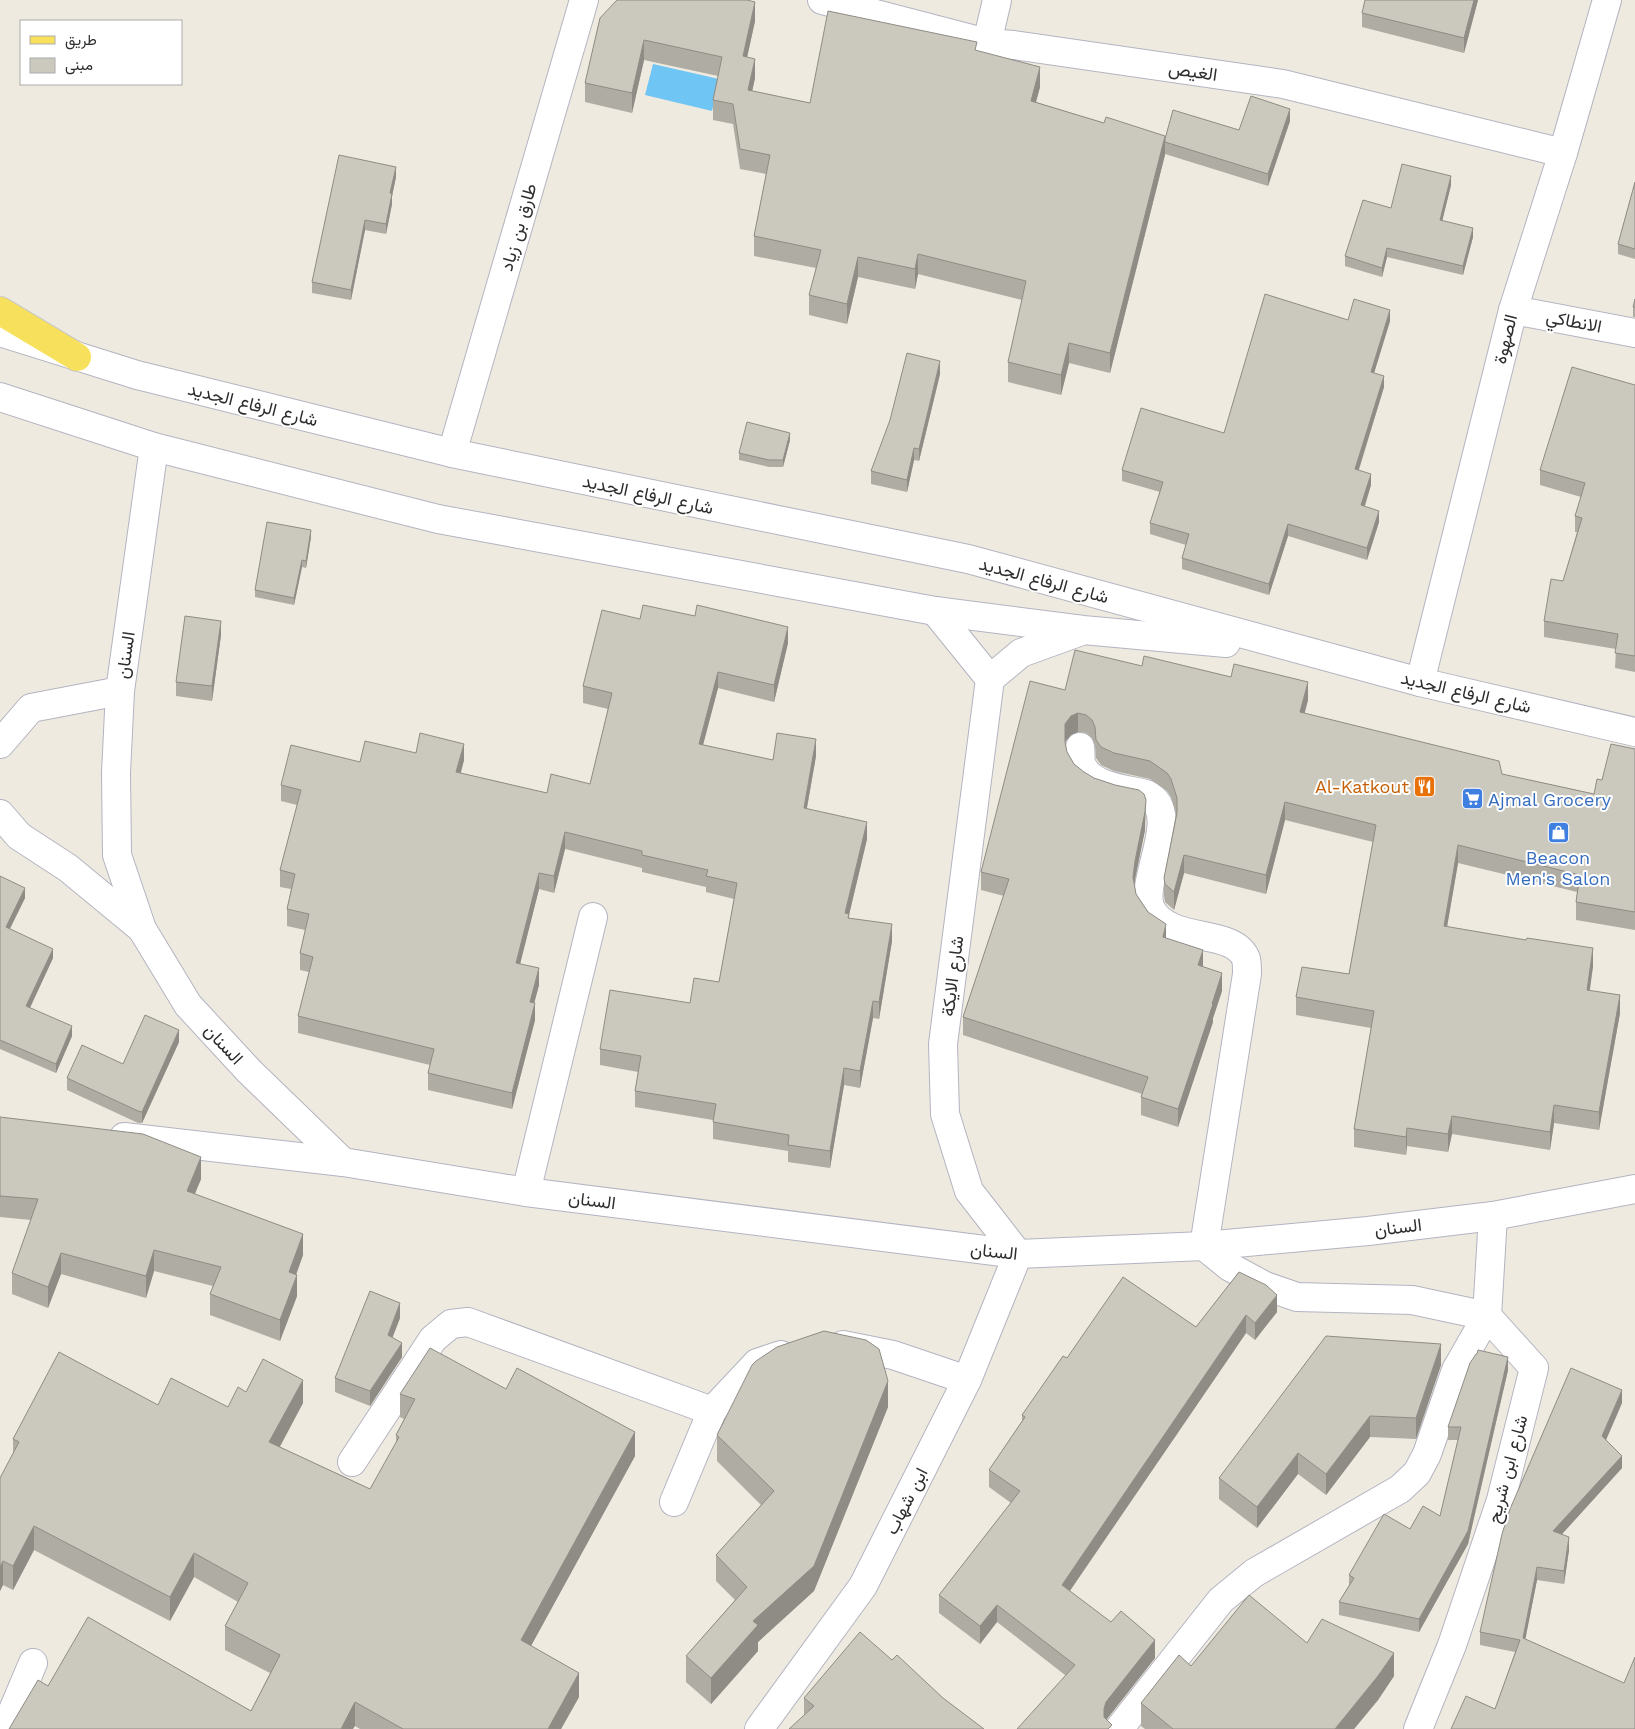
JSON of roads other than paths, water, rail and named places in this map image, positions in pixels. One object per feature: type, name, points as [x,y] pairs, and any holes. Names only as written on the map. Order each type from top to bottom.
[{"type":"main road","points":[[0,311],[77,357]]},
{"type":"street","name":"طارق بن زياد","points":[[452,453],[584,0]]},
{"type":"street","name":"الغيص","points":[[822,0],[987,43],[1014,45],[1283,84],[1563,153]]},
{"type":"street","points":[[987,43],[997,0]]},
{"type":"street","name":"الصهوة","points":[[1420,682],[1512,310],[1563,153],[1607,0]]},
{"type":"street","name":"الانطاكي","points":[[1512,310],[1635,333]]},
{"type":"street","name":"شارع الرفاع الجديد","points":[[0,332],[136,375],[452,453],[968,559],[1420,682],[1635,732]]},
{"type":"street","name":"شارع الرفاع الجديد","points":[[0,398],[154,447],[438,520],[936,611],[1083,630],[1298,649]]},
{"type":"street","name":"السنان","points":[[154,447],[120,691],[116,773],[117,855],[142,929],[188,1004],[249,1071],[344,1162],[526,1192],[1018,1254],[1204,1246],[1368,1231],[1494,1216],[1635,1189]]},
{"type":"street","points":[[936,611],[990,679],[1021,653],[1083,630]]},
{"type":"street","name":"شارع الايكة","points":[[990,679],[943,1044],[945,1114],[969,1191],[1018,1254]]},
{"type":"street","points":[[0,744],[32,708],[120,691]]},
{"type":"street","points":[[1080,747],[1081,762],[1089,776],[1103,783],[1152,796],[1160,809],[1162,824],[1149,892],[1150,908],[1159,920],[1181,932],[1223,940],[1237,947],[1246,959],[1247,974],[1204,1246],[1230,1267],[1264,1286],[1297,1297],[1412,1300],[1487,1316]]},
{"type":"street","points":[[0,814],[19,836],[68,868],[142,929]]},
{"type":"street","points":[[526,1192],[593,917]]},
{"type":"street","points":[[98,1134],[344,1162]]},
{"type":"street","points":[[1119,1729],[1221,1600],[1238,1584],[1254,1572],[1400,1489],[1417,1473],[1427,1454],[1456,1370],[1487,1316],[1494,1216]]},
{"type":"street","name":"ابن شهاب","points":[[759,1729],[863,1586],[967,1380],[1018,1254]]},
{"type":"street","name":"شارع ابن شريح","points":[[1418,1729],[1452,1645],[1501,1500],[1534,1368],[1487,1316]]},
{"type":"street","points":[[352,1462],[433,1340],[451,1324],[468,1322],[712,1411]]},
{"type":"street","points":[[674,1502],[712,1411],[757,1363],[814,1344],[893,1355],[967,1380]]},
{"type":"street","points":[[5,1729],[33,1663]]},
{"type":"water","points":[[653,64],[719,79],[712,111],[645,95]]},
{"type":"place","name":"Al-Katkout","points":[[1425,786]]},
{"type":"place","name":"Ajmal Grocery","points":[[1472,799]]},
{"type":"place","name":"Beacon Men's Salon","points":[[1558,832]]}]
